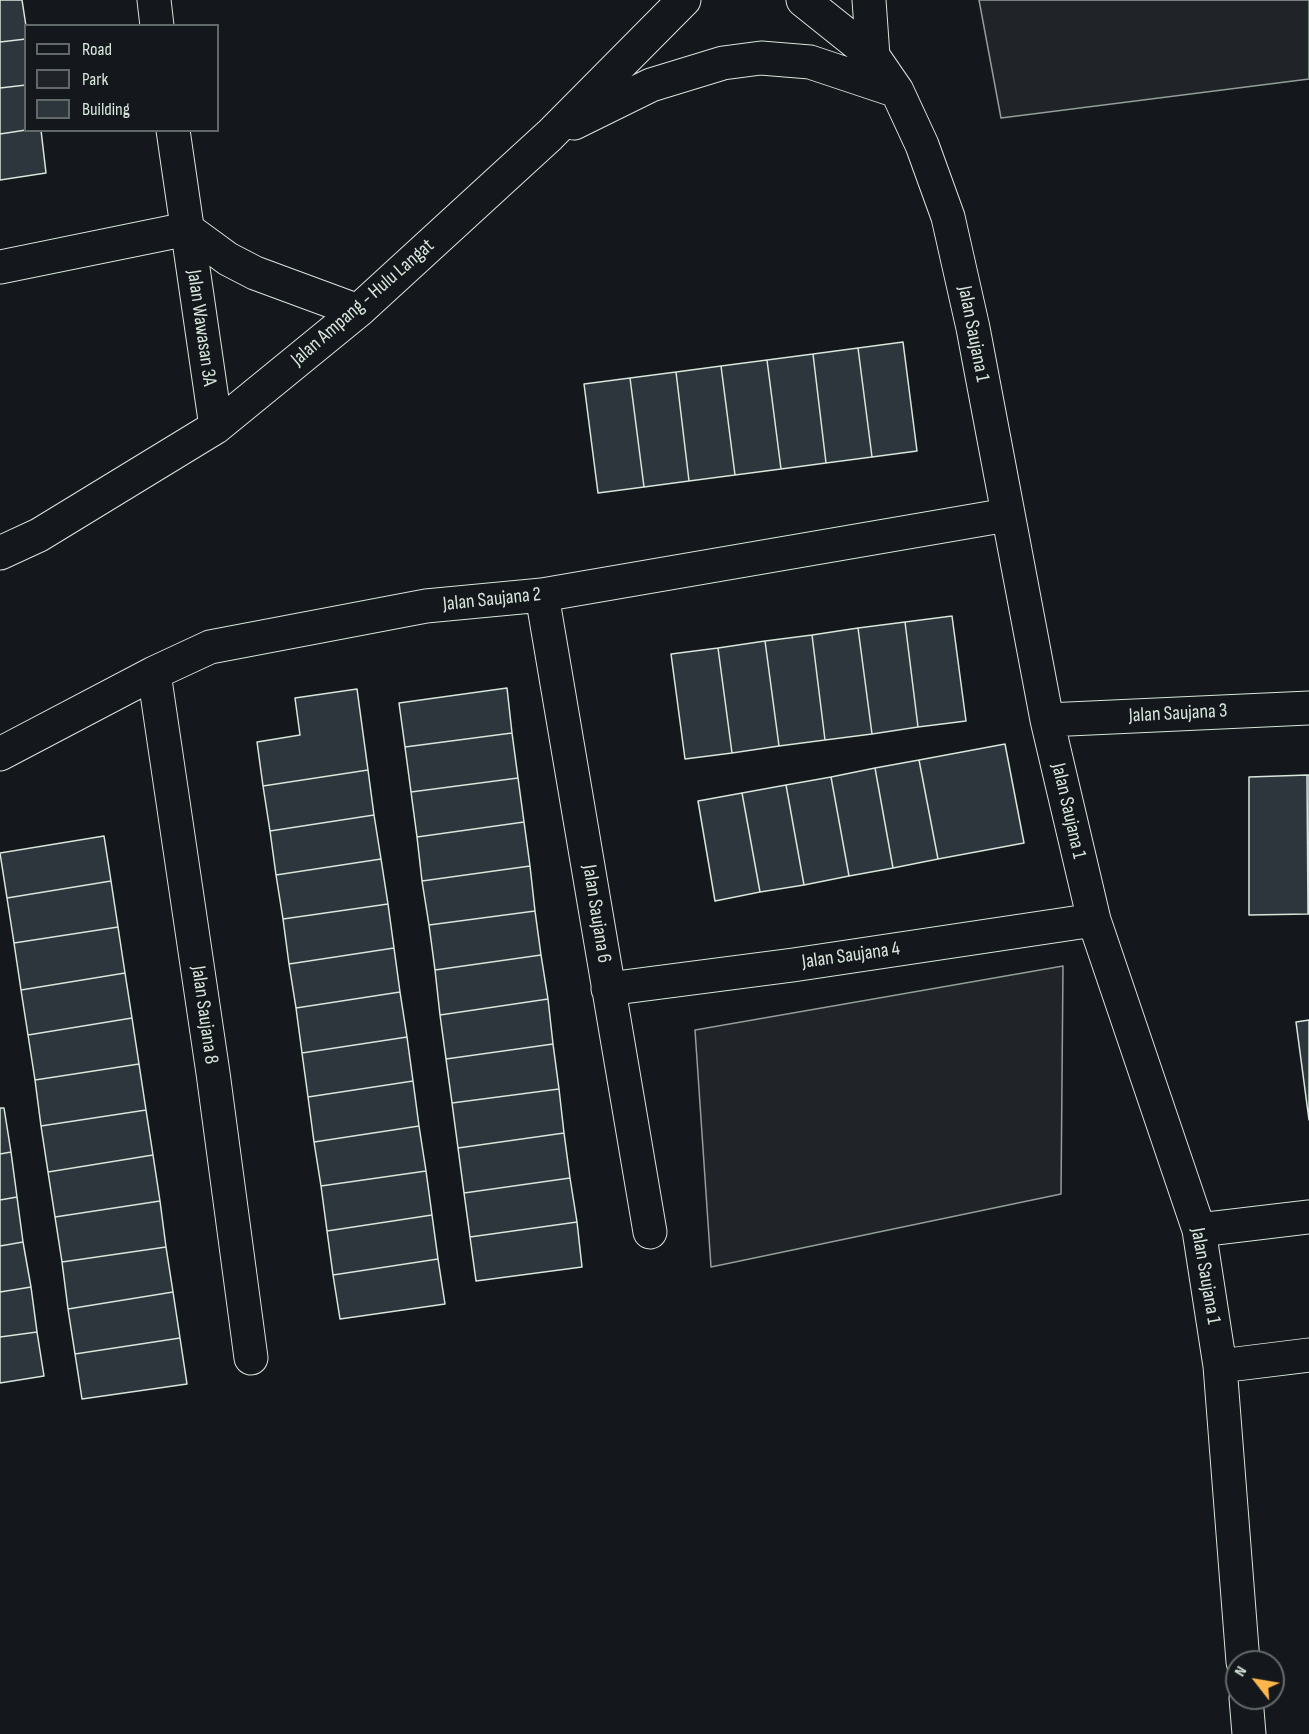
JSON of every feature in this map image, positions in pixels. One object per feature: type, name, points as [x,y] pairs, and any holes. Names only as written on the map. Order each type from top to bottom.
[{"type":"street","points":[[154,0],[157,24]]},
{"type":"street","name":"Jalan Ampang - Hulu Langat","points":[[0,553],[39,535],[216,427],[358,311],[550,135],[684,0]]},
{"type":"street","name":"Jalan Saujana 1","points":[[803,0],[873,56],[897,91],[922,145],[948,218],[973,328],[1047,720],[1094,920],[1199,1230],[1220,1366],[1242,1650]]},
{"type":"street","points":[[868,0],[873,56]]},
{"type":"street","points":[[550,135],[651,85],[723,63],[760,58],[810,62],[897,91]]},
{"type":"street","name":"Jalan Wawasan 3A","points":[[173,132],[216,427]]},
{"type":"street","points":[[0,267],[187,229]]},
{"type":"street","name":"Jalan Wawasan 3A","points":[[187,229],[228,259],[255,273],[358,311]]},
{"type":"street","name":"Jalan Saujana 2","points":[[0,754],[154,673],[210,647],[426,606],[542,595],[1008,515]]},
{"type":"street","name":"Jalan Saujana 6","points":[[542,595],[650,1232]]},
{"type":"street","name":"Jalan Saujana 8","points":[[154,673],[213,1073],[251,1358]]},
{"type":"street","name":"Jalan Saujana 3","points":[[1047,720],[1309,708]]},
{"type":"street","name":"Jalan Saujana 4","points":[[608,989],[793,965],[1094,920]]},
{"type":"street","points":[[1199,1230],[1309,1217]]},
{"type":"street","points":[[1220,1366],[1309,1355]]},
{"type":"street","points":[[1247,1710],[1249,1734]]},
{"type":"green space","points":[[979,0],[1309,0],[1309,79],[1001,118]]},
{"type":"green space","points":[[1063,966],[1061,1194],[711,1267],[695,1030]]},
{"type":"building","points":[[0,0],[22,0],[26,24],[24,39],[0,42]]},
{"type":"building","points":[[24,39],[24,85],[0,88],[0,42]]},
{"type":"building","points":[[24,85],[24,130],[0,134],[0,88]]},
{"type":"building","points":[[24,130],[41,132],[46,173],[0,180],[0,134]]},
{"type":"building","points":[[903,342],[917,451],[872,457],[858,348]]},
{"type":"building","points":[[858,348],[872,457],[826,463],[813,354]]},
{"type":"building","points":[[813,354],[826,463],[781,469],[767,360]]},
{"type":"building","points":[[767,360],[781,469],[735,475],[721,366]]},
{"type":"building","points":[[721,366],[735,475],[689,481],[676,372]]},
{"type":"building","points":[[676,372],[689,481],[644,487],[630,378]]},
{"type":"building","points":[[630,378],[644,487],[598,493],[584,384]]},
{"type":"building","points":[[952,616],[966,721],[918,727],[905,622]]},
{"type":"building","points":[[905,622],[918,727],[872,734],[858,628]]},
{"type":"building","points":[[858,628],[872,734],[825,740],[812,635]]},
{"type":"building","points":[[812,635],[825,740],[779,746],[765,641]]},
{"type":"building","points":[[765,641],[779,746],[732,753],[718,648]]},
{"type":"building","points":[[718,648],[732,753],[685,759],[671,654]]},
{"type":"building","points":[[507,688],[512,733],[405,747],[399,703]]},
{"type":"building","points":[[357,689],[368,770],[263,786],[257,742],[300,735],[295,698]]},
{"type":"building","points":[[512,733],[518,778],[411,792],[405,747]]},
{"type":"building","points":[[1005,744],[1024,843],[938,859],[919,760]]},
{"type":"building","points":[[919,760],[938,859],[893,868],[875,768]]},
{"type":"building","points":[[875,768],[893,868],[849,876],[831,777]]},
{"type":"building","points":[[368,770],[374,815],[270,831],[263,786]]},
{"type":"building","points":[[1307,775],[1309,775],[1309,914],[1308,914]]},
{"type":"building","points":[[1307,775],[1308,914],[1249,915],[1249,777]]},
{"type":"building","points":[[831,777],[849,876],[804,885],[786,785]]},
{"type":"building","points":[[518,778],[524,822],[417,837],[411,792]]},
{"type":"building","points":[[786,785],[804,885],[760,892],[742,793]]},
{"type":"building","points":[[742,793],[760,892],[715,901],[698,801]]},
{"type":"building","points":[[374,815],[381,859],[276,875],[270,831]]},
{"type":"building","points":[[524,822],[530,866],[422,881],[417,837]]},
{"type":"building","points":[[104,836],[111,881],[7,898],[0,853]]},
{"type":"building","points":[[381,859],[388,904],[283,919],[276,875]]},
{"type":"building","points":[[530,866],[535,911],[429,925],[422,881]]},
{"type":"building","points":[[111,881],[118,927],[14,943],[7,898]]},
{"type":"building","points":[[388,904],[394,948],[289,964],[283,919]]},
{"type":"building","points":[[535,911],[541,955],[435,970],[429,925]]},
{"type":"building","points":[[118,927],[125,973],[21,990],[14,943]]},
{"type":"building","points":[[394,948],[400,992],[296,1008],[289,964]]},
{"type":"building","points":[[541,955],[548,999],[440,1015],[435,970]]},
{"type":"building","points":[[125,973],[132,1018],[28,1035],[21,990]]},
{"type":"building","points":[[400,992],[407,1037],[302,1053],[296,1008]]},
{"type":"building","points":[[548,999],[553,1044],[446,1059],[440,1015]]},
{"type":"building","points":[[132,1018],[139,1064],[35,1080],[28,1035]]},
{"type":"building","points":[[1309,1020],[1309,1120],[1296,1022]]},
{"type":"building","points":[[407,1037],[413,1081],[308,1097],[302,1053]]},
{"type":"building","points":[[553,1044],[559,1089],[452,1103],[446,1059]]},
{"type":"building","points":[[139,1064],[146,1110],[41,1126],[35,1080]]},
{"type":"building","points":[[413,1081],[419,1126],[314,1142],[308,1097]]},
{"type":"building","points":[[559,1089],[564,1133],[458,1148],[452,1103]]},
{"type":"building","points":[[0,1108],[4,1108],[11,1152],[0,1154]]},
{"type":"building","points":[[146,1110],[153,1155],[48,1172],[41,1126]]},
{"type":"building","points":[[419,1126],[426,1171],[321,1186],[314,1142]]},
{"type":"building","points":[[564,1133],[570,1178],[464,1193],[458,1148]]},
{"type":"building","points":[[11,1152],[17,1197],[0,1200],[0,1154]]},
{"type":"building","points":[[153,1155],[160,1201],[55,1217],[48,1172]]},
{"type":"building","points":[[426,1171],[432,1215],[327,1231],[321,1186]]},
{"type":"building","points":[[570,1178],[577,1222],[470,1237],[464,1193]]},
{"type":"building","points":[[17,1197],[23,1242],[0,1246],[0,1200]]},
{"type":"building","points":[[160,1201],[166,1247],[62,1262],[55,1217]]},
{"type":"building","points":[[432,1215],[438,1259],[333,1275],[327,1231]]},
{"type":"building","points":[[577,1222],[582,1267],[476,1281],[470,1237]]},
{"type":"building","points":[[23,1242],[31,1287],[0,1292],[0,1246]]},
{"type":"building","points":[[166,1247],[173,1292],[68,1309],[62,1262]]},
{"type":"building","points":[[438,1259],[445,1304],[340,1319],[333,1275]]},
{"type":"building","points":[[31,1287],[37,1332],[0,1337],[0,1292]]},
{"type":"building","points":[[173,1292],[180,1338],[75,1354],[68,1309]]},
{"type":"building","points":[[37,1332],[44,1376],[0,1383],[0,1337]]},
{"type":"building","points":[[180,1338],[187,1384],[82,1399],[75,1354]]}]
